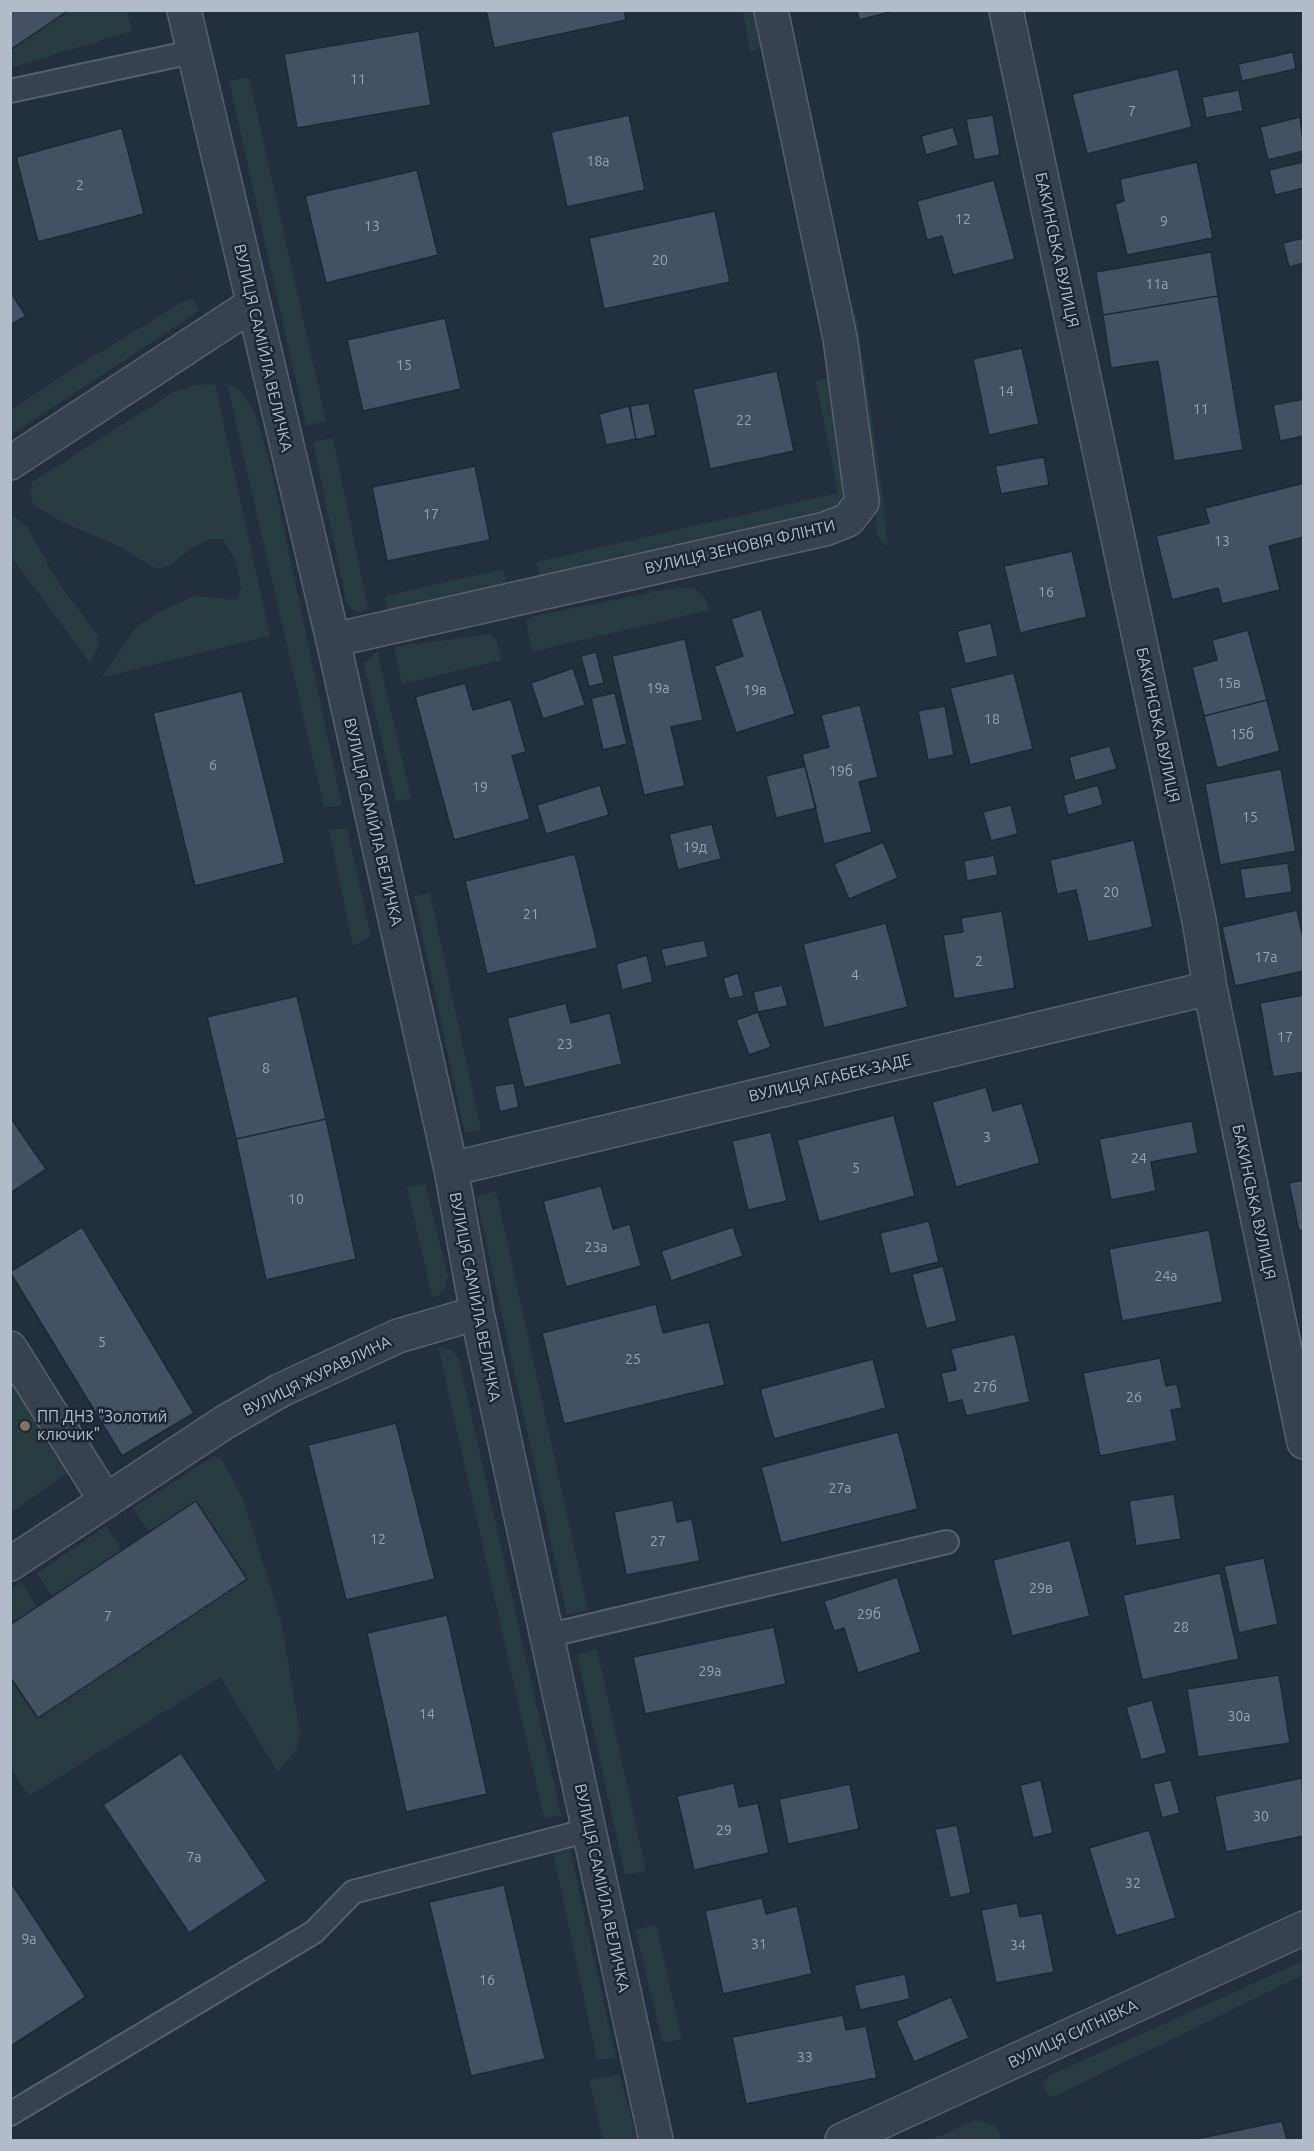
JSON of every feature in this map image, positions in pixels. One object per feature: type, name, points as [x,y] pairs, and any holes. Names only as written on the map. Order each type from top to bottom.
[{"type":"street","name":"ВУЛИЦЯ САМІЙЛА ВЕЛИЧКА","points":[[183,10],[333,640],[451,1169],[477,1313],[656,2140]]},
{"type":"street","name":"ВУЛИЦЯ ЗЕНОВІЯ ФЛІНТИ","points":[[333,640],[825,529],[848,520],[862,502],[840,338],[771,10]]},
{"type":"street","name":"БАКИНСЬКА ВУЛИЦЯ","points":[[1006,10],[1194,897],[1210,988],[1304,1442]]},
{"type":"street","points":[[10,463],[253,304]]},
{"type":"street","name":"ВУЛИЦЯ АГАБЕК-ЗАДЕ","points":[[451,1169],[1210,988]]},
{"type":"street","name":"ВУЛИЦЯ ЖУРАВЛИНА","points":[[10,1564],[225,1422],[281,1390],[398,1336],[477,1313]]},
{"type":"street","points":[[10,1348],[106,1501]]},
{"type":"street","name":"ВУЛИЦЯ СИГНІВКА","points":[[842,2140],[1304,1928]]},
{"type":"lane","points":[[10,92],[192,52]]},
{"type":"lane","points":[[546,1636],[947,1542]]},
{"type":"lane","points":[[10,2114],[314,1932],[353,1892],[589,1830]]},
{"type":"green space","points":[[69,11],[127,11],[132,31],[11,68],[11,50]]},
{"type":"green space","points":[[743,11],[757,11],[761,29],[760,48],[750,52]]},
{"type":"green space","points":[[249,77],[326,421],[306,426],[229,81]]},
{"type":"green space","points":[[193,299],[199,311],[11,435],[11,410],[74,368],[186,300]]},
{"type":"green space","points":[[856,312],[888,546],[881,541],[877,533],[869,454],[850,317]]},
{"type":"green space","points":[[832,378],[851,483],[840,507],[540,577],[536,562],[838,493],[816,381]]},
{"type":"green space","points":[[215,384],[270,636],[101,678],[137,626],[159,612],[194,596],[237,600],[241,588],[236,562],[223,539],[209,539],[190,549],[172,564],[157,569],[118,546],[62,522],[33,504],[30,495],[32,482],[172,393],[196,385]]},
{"type":"green space","points":[[227,384],[239,389],[254,410],[271,467],[342,806],[324,807]]},
{"type":"green space","points":[[333,438],[368,609],[360,612],[352,609],[346,600],[313,442]]},
{"type":"green space","points":[[11,514],[26,526],[59,583],[98,636],[97,649],[90,663],[11,556]]},
{"type":"green space","points":[[503,569],[506,583],[388,611],[385,596]]},
{"type":"green space","points":[[677,587],[695,589],[704,597],[710,610],[532,652],[526,621],[534,616]]},
{"type":"green space","points":[[491,634],[497,643],[502,660],[402,684],[394,647]]},
{"type":"green space","points":[[377,651],[411,798],[396,802],[364,664]]},
{"type":"green space","points":[[347,828],[371,936],[353,946],[329,830]]},
{"type":"green space","points":[[430,893],[481,1130],[465,1133],[414,896]]},
{"type":"green space","points":[[425,1184],[448,1276],[445,1288],[438,1296],[432,1297],[407,1187]]},
{"type":"green space","points":[[496,1191],[588,1610],[567,1615],[476,1196]]},
{"type":"green space","points":[[441,1346],[453,1351],[459,1360],[561,1815],[544,1818],[449,1396],[439,1349]]},
{"type":"green space","name":"ПП ДНЗ \"Золотий ключик\"","points":[[10,1381],[70,1471],[11,1513],[10,1513]]},
{"type":"green space","points":[[214,1456],[221,1458],[243,1499],[281,1620],[300,1732],[297,1749],[278,1772],[220,1677],[29,1796],[11,1769],[10,1677],[247,1579],[196,1502],[149,1532],[133,1508]]},
{"type":"green space","points":[[106,1526],[122,1551],[52,1597],[37,1573]]},
{"type":"green space","points":[[21,1582],[37,1607],[10,1625],[10,1589]]},
{"type":"green space","points":[[597,1649],[646,1871],[625,1875],[577,1654]]},
{"type":"green space","points":[[569,1846],[616,2058],[597,2060],[553,1852]]},
{"type":"green space","points":[[656,1925],[682,2039],[663,2043],[635,1930]]},
{"type":"green space","points":[[1303,1963],[1303,1975],[1051,2098],[1043,2086],[1048,2076]]},
{"type":"green space","points":[[619,2074],[637,2140],[603,2140],[589,2080]]},
{"type":"green space","points":[[975,2120],[995,2125],[1003,2140],[931,2140]]},
{"type":"building","points":[[10,10],[69,10],[10,50]]},
{"type":"building","points":[[486,10],[624,10],[626,20],[494,48]]},
{"type":"building","points":[[857,10],[897,10],[859,20]]},
{"type":"building","points":[[419,31],[431,105],[297,128],[284,54]]},
{"type":"building","points":[[1293,52],[1296,69],[1242,81],[1238,64]]},
{"type":"building","points":[[1178,69],[1192,127],[1087,154],[1072,94]]},
{"type":"building","points":[[1239,90],[1243,111],[1206,118],[1202,97]]},
{"type":"building","points":[[629,115],[645,190],[567,207],[551,132]]},
{"type":"building","points":[[993,115],[1000,155],[974,160],[966,119]]},
{"type":"building","points":[[1300,117],[1304,151],[1268,160],[1260,127]]},
{"type":"building","points":[[953,127],[959,145],[926,155],[921,136]]},
{"type":"building","points":[[122,128],[144,214],[38,242],[16,157]]},
{"type":"building","points":[[1197,162],[1213,238],[1127,255],[1115,204],[1124,201],[1120,179]]},
{"type":"building","points":[[1304,162],[1304,188],[1275,195],[1269,170]]},
{"type":"building","points":[[417,170],[438,255],[326,283],[305,196]]},
{"type":"building","points":[[994,180],[1015,259],[953,275],[942,236],[927,240],[917,201]]},
{"type":"building","points":[[715,211],[730,282],[604,309],[589,238]]},
{"type":"building","points":[[1304,238],[1304,263],[1289,267],[1283,243]]},
{"type":"building","points":[[1211,252],[1218,296],[1103,315],[1096,272]]},
{"type":"building","points":[[10,291],[26,316],[10,325]]},
{"type":"building","points":[[1218,296],[1243,450],[1174,461],[1158,361],[1111,368],[1103,315]]},
{"type":"building","points":[[445,318],[461,389],[363,411],[347,340]]},
{"type":"building","points":[[1022,348],[1039,424],[989,435],[973,359]]},
{"type":"building","points":[[777,371],[794,451],[710,469],[693,389]]},
{"type":"building","points":[[1304,399],[1304,436],[1280,441],[1273,405]]},
{"type":"building","points":[[649,403],[656,435],[636,440],[630,406]]},
{"type":"building","points":[[629,406],[636,439],[606,445],[599,414]]},
{"type":"building","points":[[1044,457],[1049,485],[1001,494],[995,466]]},
{"type":"building","points":[[475,466],[490,540],[387,561],[372,487]]},
{"type":"building","points":[[1304,483],[1304,537],[1269,546],[1280,590],[1222,604],[1218,588],[1172,600],[1156,536],[1209,523],[1205,508]]},
{"type":"building","points":[[1072,551],[1087,617],[1020,633],[1004,566]]},
{"type":"building","points":[[761,609],[795,714],[736,733],[714,666],[743,656],[731,619]]},
{"type":"building","points":[[991,623],[998,656],[965,664],[957,631]]},
{"type":"building","points":[[1248,630],[1267,700],[1204,716],[1192,667],[1217,660],[1212,640]]},
{"type":"building","points":[[685,639],[703,720],[671,727],[685,786],[644,795],[612,656]]},
{"type":"building","points":[[596,652],[604,683],[589,687],[581,656]]},
{"type":"building","points":[[573,668],[585,705],[543,719],[531,683]]},
{"type":"building","points":[[1014,673],[1033,749],[970,765],[950,688]]},
{"type":"building","points":[[465,683],[473,710],[511,699],[526,752],[512,756],[530,819],[454,840],[415,697]]},
{"type":"building","points":[[242,691],[285,863],[195,886],[153,713]]},
{"type":"building","points":[[615,693],[627,744],[603,750],[591,698]]},
{"type":"building","points":[[1267,700],[1280,751],[1217,768],[1204,716]]},
{"type":"building","points":[[860,705],[878,777],[859,782],[872,832],[824,844],[802,754],[829,747],[821,715]]},
{"type":"building","points":[[945,706],[954,755],[928,760],[918,711]]},
{"type":"building","points":[[1110,746],[1117,769],[1075,781],[1069,757]]},
{"type":"building","points":[[805,766],[816,808],[776,818],[766,776]]},
{"type":"building","points":[[1281,769],[1296,851],[1220,865],[1205,784]]},
{"type":"building","points":[[600,785],[609,815],[546,834],[537,805]]},
{"type":"building","points":[[1098,785],[1103,805],[1068,815],[1063,795]]},
{"type":"building","points":[[1011,805],[1018,834],[991,841],[983,812]]},
{"type":"building","points":[[712,824],[721,859],[678,870],[669,834]]},
{"type":"building","points":[[1134,840],[1153,927],[1088,942],[1076,890],[1057,894],[1050,860]]},
{"type":"building","points":[[883,842],[898,878],[849,899],[834,864]]},
{"type":"building","points":[[575,854],[598,948],[487,974],[465,881]]},
{"type":"building","points":[[994,855],[998,875],[967,881],[964,861]]},
{"type":"building","points":[[1288,863],[1292,892],[1245,899],[1240,869]]},
{"type":"building","points":[[1297,910],[1304,943],[1304,971],[1235,986],[1222,927]]},
{"type":"building","points":[[1002,911],[1015,988],[954,999],[943,935],[963,932],[961,918]]},
{"type":"building","points":[[886,923],[908,1007],[824,1028],[803,944]]},
{"type":"building","points":[[704,940],[708,957],[665,967],[661,949]]},
{"type":"building","points":[[647,955],[653,982],[622,990],[616,964]]},
{"type":"building","points":[[738,973],[744,996],[729,999],[723,978]]},
{"type":"building","points":[[782,985],[788,1006],[758,1012],[753,992]]},
{"type":"building","points":[[1304,995],[1304,1072],[1273,1077],[1260,1003]]},
{"type":"building","points":[[297,996],[326,1119],[236,1139],[207,1017]]},
{"type":"building","points":[[566,1003],[571,1023],[610,1013],[622,1064],[524,1088],[507,1018]]},
{"type":"building","points":[[758,1012],[771,1047],[749,1055],[736,1020]]},
{"type":"building","points":[[514,1083],[519,1107],[500,1112],[494,1086]]},
{"type":"building","points":[[986,1087],[993,1111],[1022,1103],[1040,1163],[956,1187],[932,1102]]},
{"type":"building","points":[[894,1115],[915,1196],[819,1222],[797,1140]]},
{"type":"building","points":[[10,1117],[46,1169],[10,1193]]},
{"type":"building","points":[[326,1119],[356,1259],[266,1280],[236,1139]]},
{"type":"building","points":[[1192,1121],[1198,1153],[1151,1162],[1156,1191],[1111,1200],[1099,1139]]},
{"type":"building","points":[[771,1132],[787,1201],[748,1210],[732,1141]]},
{"type":"building","points":[[1304,1180],[1304,1230],[1299,1231],[1289,1183]]},
{"type":"building","points":[[601,1186],[613,1229],[630,1224],[641,1266],[566,1287],[543,1201]]},
{"type":"building","points":[[929,1221],[939,1262],[890,1274],[880,1233]]},
{"type":"building","points":[[82,1227],[194,1413],[122,1456],[10,1272]]},
{"type":"building","points":[[733,1227],[743,1256],[671,1281],[661,1251]]},
{"type":"building","points":[[1209,1230],[1223,1302],[1122,1321],[1109,1249]]},
{"type":"building","points":[[943,1266],[957,1321],[926,1329],[912,1274]]},
{"type":"building","points":[[656,1304],[663,1333],[709,1322],[725,1385],[564,1424],[542,1333]]},
{"type":"building","points":[[1015,1334],[1030,1402],[966,1416],[962,1400],[948,1403],[941,1373],[956,1370],[951,1349]]},
{"type":"building","points":[[1160,1358],[1166,1386],[1177,1384],[1182,1408],[1171,1410],[1177,1441],[1100,1456],[1083,1373]]},
{"type":"building","points":[[873,1359],[886,1408],[774,1439],[760,1389]]},
{"type":"building","points":[[396,1423],[435,1579],[346,1600],[308,1445]]},
{"type":"building","points":[[898,1432],[918,1509],[781,1543],[761,1467]]},
{"type":"building","points":[[1174,1494],[1181,1539],[1136,1546],[1129,1501]]},
{"type":"building","points":[[673,1500],[677,1522],[692,1519],[700,1561],[626,1575],[614,1512]]},
{"type":"building","points":[[196,1501],[247,1579],[38,1718],[10,1677],[10,1625]]},
{"type":"building","points":[[1070,1540],[1090,1616],[1012,1636],[993,1560]]},
{"type":"building","points":[[1264,1558],[1278,1624],[1239,1633],[1224,1566]]},
{"type":"building","points":[[1220,1573],[1239,1659],[1142,1680],[1123,1595]]},
{"type":"building","points":[[897,1577],[921,1652],[858,1673],[844,1628],[834,1631],[824,1601]]},
{"type":"building","points":[[447,1615],[487,1794],[406,1812],[367,1633]]},
{"type":"building","points":[[774,1627],[786,1684],[645,1714],[633,1657]]},
{"type":"building","points":[[1279,1675],[1290,1743],[1198,1757],[1187,1689]]},
{"type":"building","points":[[1152,1700],[1167,1753],[1141,1760],[1126,1707]]},
{"type":"building","points":[[181,1753],[267,1881],[189,1933],[103,1805]]},
{"type":"building","points":[[1302,1778],[1304,1836],[1226,1852],[1215,1796]]},
{"type":"building","points":[[1041,1780],[1053,1833],[1033,1838],[1020,1785]]},
{"type":"building","points":[[1171,1780],[1180,1813],[1162,1818],[1153,1784]]},
{"type":"building","points":[[734,1783],[739,1807],[758,1803],[769,1853],[694,1870],[677,1796]]},
{"type":"building","points":[[850,1784],[859,1829],[788,1844],[779,1799]]},
{"type":"building","points":[[957,1825],[971,1893],[950,1898],[935,1829]]},
{"type":"building","points":[[1149,1830],[1176,1918],[1116,1936],[1089,1848]]},
{"type":"building","points":[[10,1881],[86,1997],[11,2046],[10,2045]]},
{"type":"building","points":[[504,1885],[545,2059],[471,2076],[429,1902]]},
{"type":"building","points":[[762,1898],[766,1914],[797,1906],[812,1974],[723,1994],[705,1911]]},
{"type":"building","points":[[1017,1903],[1020,1917],[1042,1913],[1054,1972],[996,1983],[981,1910]]},
{"type":"building","points":[[905,1974],[910,1999],[860,2010],[854,1985]]},
{"type":"building","points":[[951,1997],[969,2038],[914,2062],[896,2021]]},
{"type":"building","points":[[843,2015],[846,2030],[866,2026],[877,2078],[746,2104],[732,2037]]},
{"type":"building","points":[[1282,2121],[1287,2140],[1192,2140]]},
{"type":"place","name":"ПП ДНЗ \"Золотий ключик\"","points":[[25,1426]]}]
